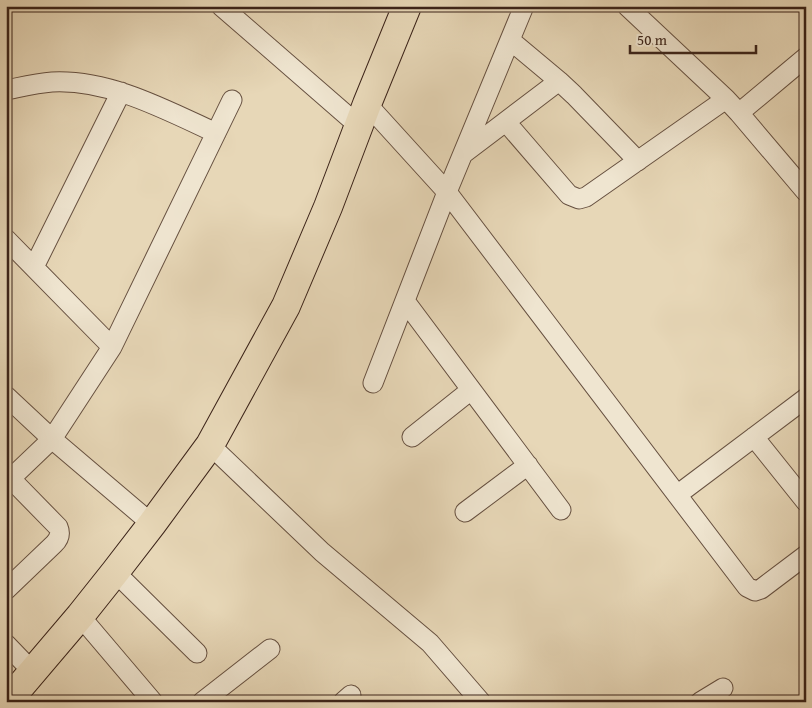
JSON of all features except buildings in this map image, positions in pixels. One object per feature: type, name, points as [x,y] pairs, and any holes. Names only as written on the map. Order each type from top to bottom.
[{"type":"main road","points":[[7,702],[115,572],[210,445],[286,306],[328,207],[407,6]]},
{"type":"street","points":[[221,6],[363,115],[447,192],[750,590],[761,589],[806,555]]},
{"type":"street","points":[[373,383],[447,192],[524,6]]},
{"type":"street","points":[[627,6],[799,170],[806,192]]},
{"type":"street","points":[[510,40],[559,81],[638,160]]},
{"type":"street","points":[[506,122],[569,195],[579,200],[638,160],[732,106],[806,58]]},
{"type":"street","points":[[462,155],[559,81]]},
{"type":"street","points":[[6,90],[51,82],[77,82],[121,92],[148,101],[216,133]]},
{"type":"street","points":[[34,267],[121,92]]},
{"type":"street","points":[[6,590],[54,544],[59,538],[60,531],[9,481],[52,439],[112,347],[232,100]]},
{"type":"street","points":[[6,239],[112,347]]},
{"type":"street","points":[[405,301],[561,510]]},
{"type":"street","points":[[412,437],[471,390]]},
{"type":"street","points":[[6,396],[52,439],[152,524]]},
{"type":"street","points":[[677,495],[806,398]]},
{"type":"street","points":[[754,437],[806,502]]},
{"type":"street","points":[[210,445],[322,552],[430,643],[481,702]]},
{"type":"street","points":[[465,512],[528,465]]},
{"type":"street","points":[[115,572],[197,653]]},
{"type":"street","points":[[80,616],[154,702]]},
{"type":"street","points":[[6,644],[33,672]]},
{"type":"street","points":[[202,702],[270,648]]},
{"type":"street","points":[[700,702],[723,688]]}]
